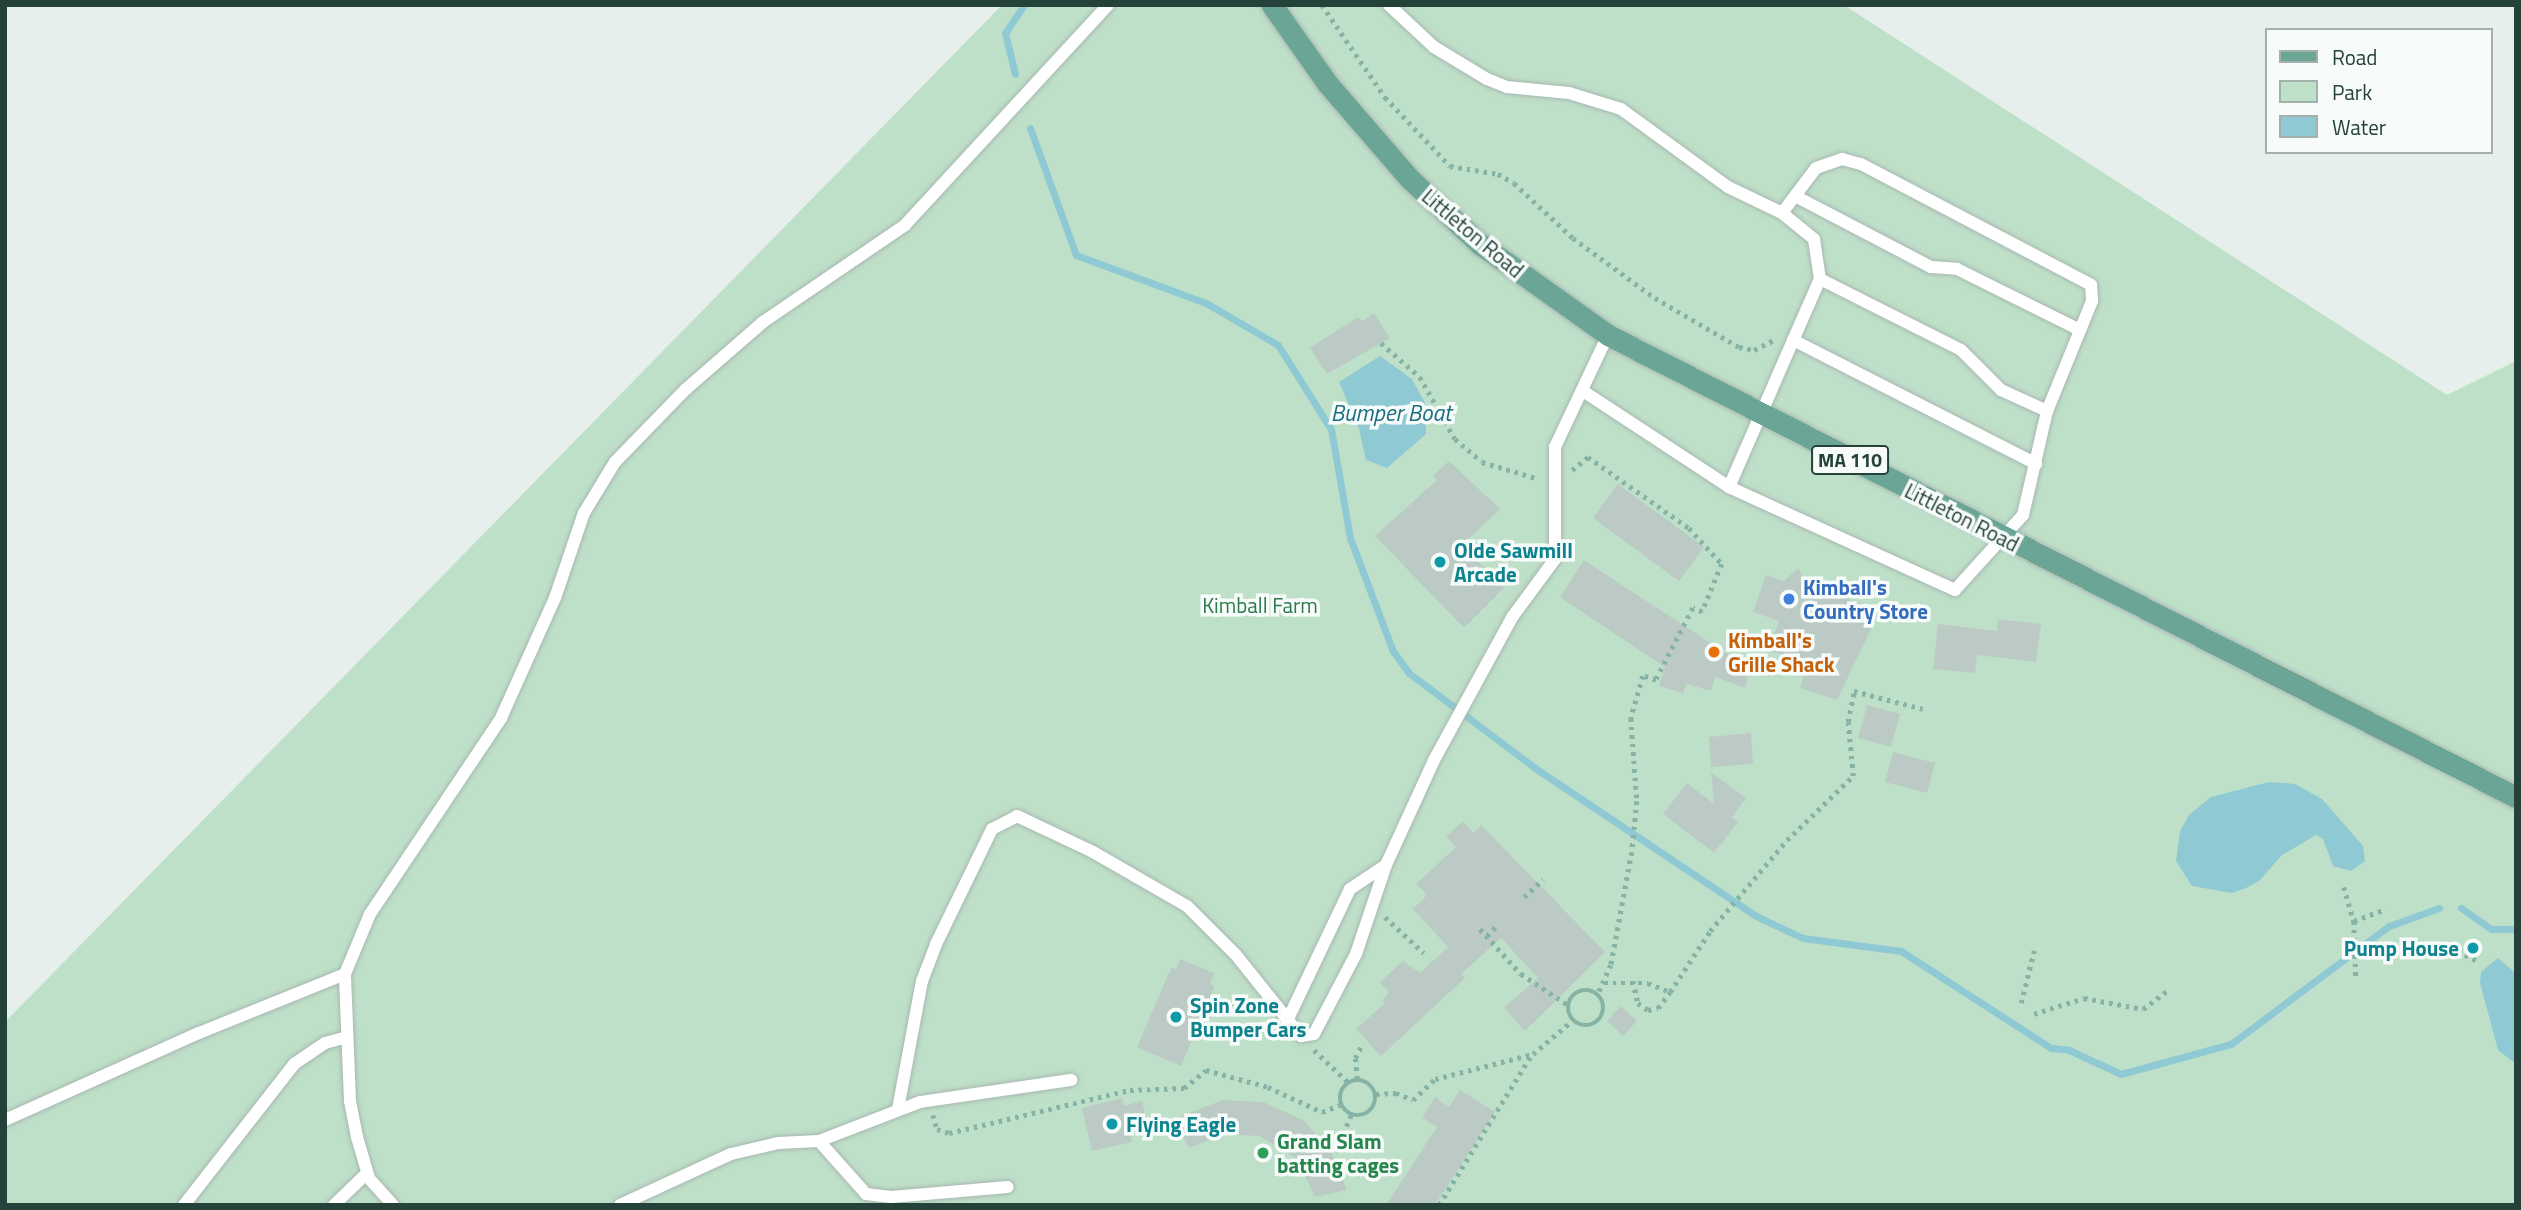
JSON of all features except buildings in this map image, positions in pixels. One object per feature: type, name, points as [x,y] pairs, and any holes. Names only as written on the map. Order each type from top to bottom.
[{"type":"main road","name":"Littleton Road","points":[[1272,5],[1326,83],[1410,179],[1480,244],[1608,335],[2516,797]]},
{"type":"lane","points":[[393,1205],[367,1172],[350,1101],[345,974],[370,914],[501,718],[555,598],[584,513],[614,462],[686,389],[763,322],[905,225],[1108,5]]},
{"type":"lane","points":[[1390,5],[1461,68],[1507,87],[1569,93],[1621,109],[1728,187],[1782,213],[1814,239],[1820,279],[1729,487]]},
{"type":"lane","points":[[1583,391],[1729,487],[1955,590],[2023,515],[2046,411],[2092,301],[2091,285],[1861,164],[1827,161],[1815,168],[1782,213]]},
{"type":"lane","points":[[1795,196],[1931,267],[1957,269],[2080,330]]},
{"type":"lane","points":[[1820,279],[1961,350],[2001,390],[2046,411]]},
{"type":"lane","points":[[898,1109],[922,981],[936,944],[992,829],[1017,816],[1093,852],[1186,906],[1236,955],[1301,1036],[1310,1038],[1327,1015],[1374,902],[1386,865],[1434,760],[1488,660],[1555,559],[1555,447],[1608,335]]},
{"type":"lane","points":[[1793,340],[2036,464]]},
{"type":"lane","points":[[1287,1021],[1350,889],[1386,865]]},
{"type":"lane","points":[[5,1121],[199,1032],[345,974]]},
{"type":"lane","points":[[184,1205],[294,1064],[325,1043],[347,1037]]},
{"type":"lane","points":[[620,1205],[731,1154],[778,1143],[819,1141],[898,1109],[929,1101],[1072,1080]]},
{"type":"lane","points":[[819,1141],[866,1194],[891,1197],[1008,1187]]},
{"type":"lane","points":[[334,1205],[367,1172]]},
{"type":"path","points":[[1322,5],[1385,97],[1450,166],[1498,174],[1514,183],[1573,238],[1656,298],[1739,347],[1754,349],[1770,340],[1793,340]]},
{"type":"path","points":[[1381,344],[1413,369],[1449,433],[1482,462],[1507,473],[1553,481],[1588,457],[1689,527],[1722,564],[1702,612],[1693,608],[1656,680],[1643,676],[1631,719],[1636,819],[1632,852],[1604,983],[1598,994]]},
{"type":"path","points":[[1633,981],[1638,1003],[1648,1010],[1658,1008],[1728,910],[1787,840],[1853,776],[1848,722],[1854,691],[1923,709]]},
{"type":"path","points":[[1524,897],[1543,879]]},
{"type":"path","points":[[2344,887],[2354,921],[2356,979]]},
{"type":"path","points":[[1374,902],[1424,953]]},
{"type":"path","points":[[2354,921],[2386,909]]},
{"type":"path","points":[[1487,936],[1498,924]]},
{"type":"path","points":[[1480,929],[1521,974],[1568,1004],[1573,1020]]},
{"type":"path","points":[[2450,947],[2479,962]]},
{"type":"path","points":[[2021,1003],[2034,951]]},
{"type":"path","points":[[1604,983],[1633,981],[1670,992]]},
{"type":"path","points":[[2034,1014],[2084,999],[2143,1009],[2168,989]]},
{"type":"path","points":[[1568,1004],[1577,992],[1598,994]]},
{"type":"path","points":[[1573,1020],[1588,1026],[1599,1021],[1604,1009],[1598,994]]},
{"type":"path","points":[[1439,1205],[1532,1054],[1573,1020]]},
{"type":"path","points":[[1301,1036],[1348,1082]]},
{"type":"path","points":[[1357,1079],[1355,1058],[1363,1042]]},
{"type":"path","points":[[1376,1094],[1390,1092],[1413,1100],[1435,1079],[1532,1054]]},
{"type":"path","points":[[929,1101],[942,1134],[1130,1090],[1184,1088],[1206,1070],[1269,1087],[1322,1112],[1340,1105]]},
{"type":"path","points":[[1340,1105],[1342,1088],[1357,1079],[1366,1081],[1376,1094]]},
{"type":"path","points":[[1351,1115],[1371,1111],[1376,1094]]},
{"type":"path","points":[[1340,1105],[1351,1115]]},
{"type":"path","points":[[1340,1142],[1351,1115]]},
{"type":"green space","name":"Kimball Farm","points":[[1002,5],[1844,5],[2447,395],[2516,361],[2516,1205],[5,1205],[5,1022]]},
{"type":"water","name":"Bumper Boat","points":[[1380,356],[1412,379],[1425,403],[1426,434],[1387,468],[1366,460],[1359,429],[1339,382]]},
{"type":"water","points":[[2269,782],[2295,784],[2322,799],[2363,846],[2365,861],[2351,871],[2333,866],[2323,839],[2316,835],[2282,855],[2259,881],[2246,888],[2232,893],[2192,886],[2176,861],[2180,831],[2189,815],[2211,797]]},
{"type":"water","points":[[2498,958],[2516,974],[2516,1064],[2498,1050],[2480,983],[2481,972]]},
{"type":"waterway","points":[[1015,74],[1005,33],[1024,5]]},
{"type":"waterway","points":[[1030,128],[1076,255],[1206,303],[1278,345],[1331,429],[1350,538],[1393,651],[1409,673],[1535,768],[1756,916],[1803,938],[1901,951],[2051,1048],[2069,1050],[2121,1074],[2231,1044],[2389,926],[2439,908]]},
{"type":"waterway","points":[[2461,908],[2491,929],[2516,929]]},
{"type":"place","name":"Olde Sawmill Arcade","points":[[1440,562]]},
{"type":"place","name":"Kimball's Country Store","points":[[1789,599]]},
{"type":"place","name":"Kimball's Grille Shack","points":[[1714,652]]},
{"type":"place","name":"Pump House","points":[[2473,948]]},
{"type":"place","name":"Spin Zone Bumper Cars","points":[[1176,1017]]},
{"type":"place","name":"Flying Eagle","points":[[1112,1124]]},
{"type":"place","name":"Grand Slam batting cages","points":[[1263,1153]]}]
